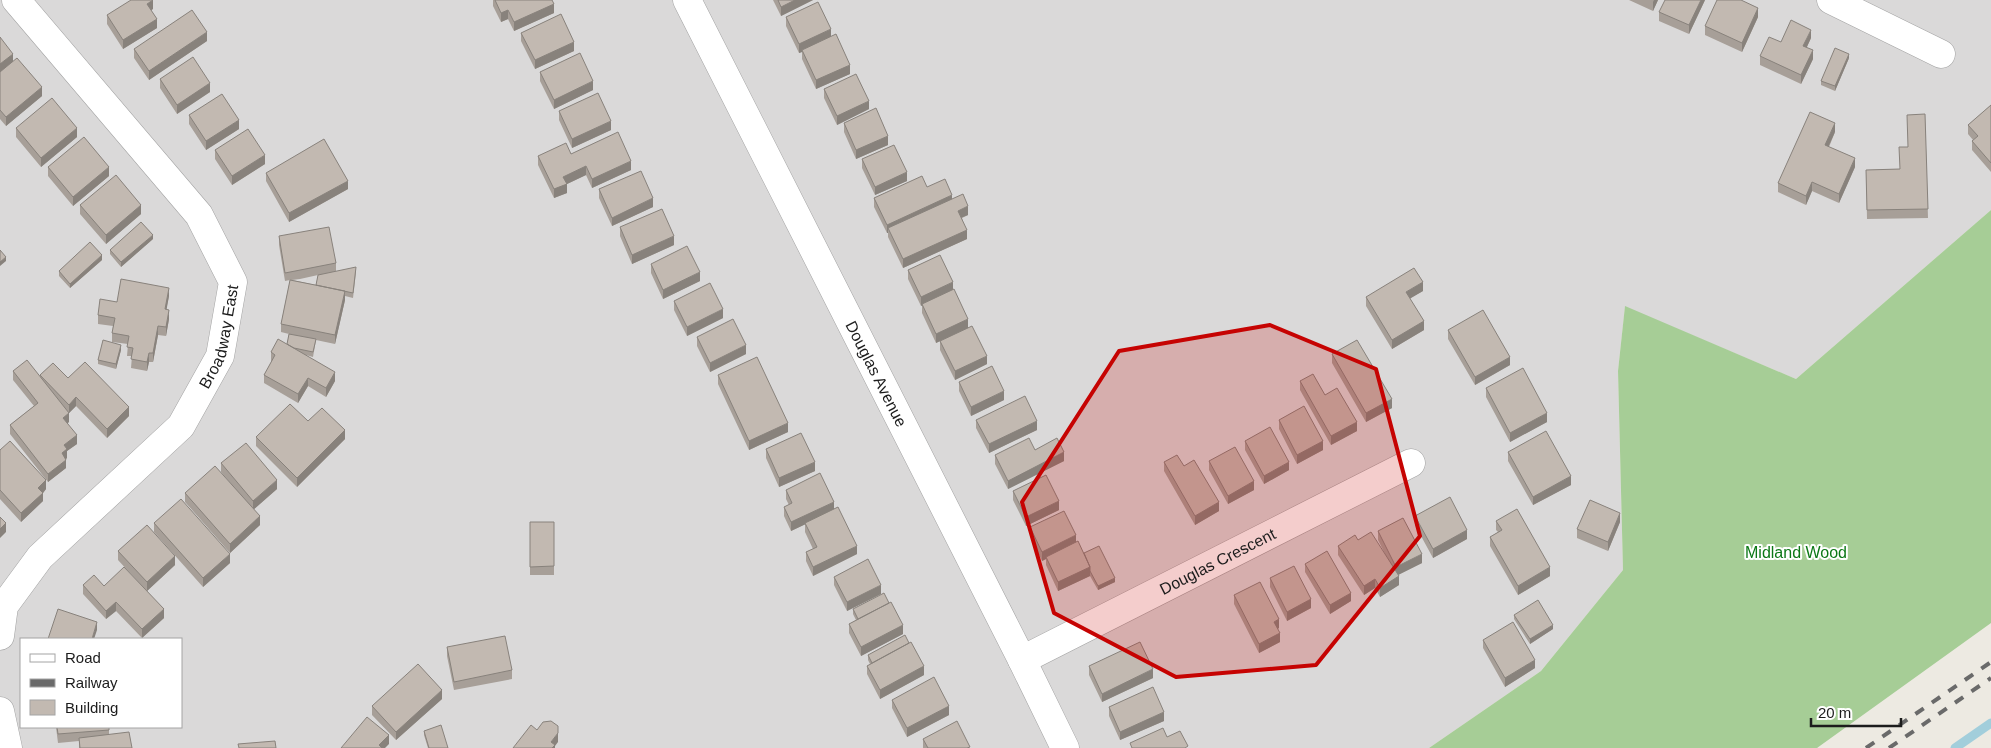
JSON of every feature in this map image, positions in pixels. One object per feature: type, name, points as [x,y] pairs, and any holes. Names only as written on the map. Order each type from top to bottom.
[{"type":"street","name":"Broadway East","points":[[0,636],[4,606],[40,557],[181,426],[220,356],[232,282],[199,215],[16,0]]},
{"type":"street","name":"Douglas Avenue","points":[[687,0],[1065,748]]},
{"type":"street","points":[[1831,0],[1940,54]]},
{"type":"street","name":"Douglas Crescent","points":[[1022,660],[1411,463]]},
{"type":"street","points":[[0,711],[8,748]]},
{"type":"highlighted area","points":[[1270,325],[1376,369],[1420,536],[1316,665],[1176,677],[1054,613],[1022,502],[1119,351]]},
{"type":"shaded area","points":[[0,0],[1991,0],[1991,210],[1796,379],[1625,307],[1618,371],[1623,570],[1541,671],[1429,748],[0,748]]},
{"type":"green space","name":"Midland Wood","points":[[1991,210],[1991,623],[1817,748],[1429,748],[1541,671],[1623,570],[1618,371],[1625,306],[1796,379]]},
{"type":"building","points":[[131,0],[153,0],[147,4],[157,19],[123,40],[107,15]]},
{"type":"building","points":[[495,0],[552,0],[554,4],[514,22],[508,10],[501,13]]},
{"type":"building","points":[[778,0],[795,0],[781,7]]},
{"type":"building","points":[[1665,0],[1701,0],[1689,25],[1659,12]]},
{"type":"building","points":[[1717,0],[1741,0],[1758,8],[1742,43],[1705,26]]},
{"type":"building","points":[[818,2],[831,29],[799,44],[786,17]]},
{"type":"building","points":[[192,10],[207,32],[149,71],[134,49]]},
{"type":"building","points":[[561,14],[574,42],[535,60],[521,33]]},
{"type":"building","points":[[1791,20],[1811,30],[1803,46],[1813,50],[1801,75],[1760,56],[1769,37],[1781,42]]},
{"type":"building","points":[[836,34],[850,65],[816,80],[802,50]]},
{"type":"building","points":[[0,37],[13,54],[0,64]]},
{"type":"building","points":[[1835,48],[1849,54],[1835,86],[1821,81]]},
{"type":"building","points":[[580,53],[593,81],[554,100],[540,72]]},
{"type":"building","points":[[193,57],[210,83],[177,105],[160,79]]},
{"type":"building","points":[[17,58],[42,87],[6,117],[0,110],[0,72]]},
{"type":"building","points":[[856,74],[869,101],[837,116],[824,89]]},
{"type":"building","points":[[598,93],[611,121],[572,139],[559,111]]},
{"type":"building","points":[[222,94],[239,120],[206,141],[189,115]]},
{"type":"building","points":[[52,98],[77,128],[41,158],[16,128]]},
{"type":"building","points":[[1991,105],[1991,163],[1972,141],[1978,136],[1968,125]]},
{"type":"building","points":[[876,108],[888,136],[856,150],[844,123]]},
{"type":"building","points":[[1810,112],[1835,123],[1825,145],[1855,158],[1839,194],[1812,182],[1806,196],[1778,183]]},
{"type":"building","points":[[1925,114],[1928,209],[1867,210],[1866,170],[1900,169],[1899,147],[1908,147],[1907,115]]},
{"type":"building","points":[[248,129],[265,155],[232,176],[215,150]]},
{"type":"building","points":[[618,132],[631,161],[592,179],[586,166],[563,177],[567,184],[554,189],[538,156],[566,143],[571,154]]},
{"type":"building","points":[[84,137],[109,167],[73,197],[48,167]]},
{"type":"building","points":[[324,139],[348,181],[289,213],[266,173]]},
{"type":"building","points":[[894,145],[907,172],[875,187],[862,159]]},
{"type":"building","points":[[641,171],[653,198],[612,218],[599,189]]},
{"type":"building","points":[[116,175],[141,205],[106,235],[80,205]]},
{"type":"building","points":[[922,176],[927,187],[945,179],[952,195],[887,225],[874,198]]},
{"type":"building","points":[[963,194],[968,206],[958,211],[967,230],[903,259],[888,228]]},
{"type":"building","points":[[662,209],[674,236],[632,255],[620,227]]},
{"type":"building","points":[[141,222],[153,235],[121,262],[110,250]]},
{"type":"building","points":[[329,227],[336,263],[285,273],[279,236]]},
{"type":"building","points":[[90,242],[102,255],[70,284],[59,271]]},
{"type":"building","points":[[687,246],[700,272],[663,290],[651,264]]},
{"type":"building","points":[[0,250],[6,257],[0,262]]},
{"type":"building","points":[[940,255],[953,282],[921,297],[908,270]]},
{"type":"building","points":[[356,267],[353,293],[316,285],[318,275]]},
{"type":"building","points":[[1414,268],[1423,282],[1406,292],[1424,321],[1392,340],[1366,297]]},
{"type":"building","points":[[121,279],[169,288],[165,309],[169,310],[166,327],[158,326],[153,353],[149,353],[147,362],[131,359],[133,348],[127,347],[129,336],[112,333],[115,318],[98,315],[100,299],[117,302]]},
{"type":"building","points":[[290,280],[345,291],[335,335],[281,324]]},
{"type":"building","points":[[710,283],[723,309],[687,327],[674,301]]},
{"type":"building","points":[[954,289],[968,319],[936,334],[922,304]]},
{"type":"building","points":[[1483,310],[1510,357],[1475,377],[1448,330]]},
{"type":"building","points":[[733,319],[746,345],[710,363],[697,337]]},
{"type":"building","points":[[972,326],[987,356],[955,371],[940,341]]},
{"type":"building","points":[[289,334],[316,339],[313,352],[294,348],[287,344]]},
{"type":"building","points":[[278,339],[335,372],[326,388],[308,378],[298,394],[264,375],[275,355],[271,352]]},
{"type":"building","points":[[103,340],[121,345],[116,364],[98,360]]},
{"type":"building","points":[[1357,340],[1392,399],[1366,413],[1332,354]]},
{"type":"building","points":[[757,357],[788,423],[749,441],[718,375]]},
{"type":"building","points":[[27,360],[69,413],[63,418],[77,435],[64,445],[67,449],[62,453],[66,460],[48,474],[10,425],[38,403],[13,371]]},
{"type":"building","points":[[85,362],[129,407],[107,429],[76,397],[69,405],[40,375],[53,363],[68,378]]},
{"type":"building","points":[[992,366],[1004,391],[971,407],[959,382]]},
{"type":"building","points":[[1523,368],[1547,413],[1510,433],[1486,388]]},
{"type":"building","points":[[1313,374],[1325,395],[1337,388],[1357,422],[1331,436],[1300,381]]},
{"type":"building","points":[[1025,396],[1037,421],[989,444],[976,420]]},
{"type":"building","points":[[290,404],[308,421],[322,408],[345,430],[297,478],[256,437]]},
{"type":"building","points":[[1304,406],[1323,441],[1297,455],[1279,420]]},
{"type":"building","points":[[1270,427],[1289,462],[1264,476],[1245,441]]},
{"type":"building","points":[[1546,431],[1571,476],[1533,497],[1508,452]]},
{"type":"building","points":[[801,433],[815,462],[779,478],[766,449]]},
{"type":"building","points":[[1029,438],[1035,450],[1057,438],[1064,452],[1008,481],[995,455]]},
{"type":"building","points":[[10,441],[46,480],[38,488],[43,493],[21,513],[0,490],[0,450]]},
{"type":"building","points":[[246,443],[277,480],[253,501],[221,463]]},
{"type":"building","points":[[1235,447],[1254,481],[1228,496],[1209,461]]},
{"type":"building","points":[[1177,455],[1184,466],[1194,460],[1219,502],[1195,516],[1164,462]]},
{"type":"building","points":[[215,466],[260,516],[230,544],[185,493]]},
{"type":"building","points":[[820,473],[834,502],[791,522],[784,507],[792,503],[786,490]]},
{"type":"building","points":[[1046,475],[1059,501],[1026,517],[1013,491]]},
{"type":"building","points":[[1450,497],[1467,530],[1433,549],[1415,516]]},
{"type":"building","points":[[181,499],[230,554],[203,578],[154,523]]},
{"type":"building","points":[[1590,500],[1620,513],[1608,542],[1577,529]]},
{"type":"building","points":[[838,507],[857,546],[813,567],[806,552],[817,547],[805,523]]},
{"type":"building","points":[[1517,509],[1550,567],[1518,586],[1490,537],[1502,530],[1496,521]]},
{"type":"building","points":[[1064,511],[1076,535],[1042,552],[1030,527]]},
{"type":"building","points":[[0,517],[6,523],[0,529]]},
{"type":"building","points":[[1403,518],[1422,554],[1396,567],[1378,531]]},
{"type":"building","points":[[530,522],[554,522],[554,566],[530,567]]},
{"type":"building","points":[[147,525],[175,556],[147,582],[118,551]]},
{"type":"building","points":[[1371,532],[1399,576],[1380,588],[1375,579],[1364,586],[1338,546],[1355,535],[1358,540]]},
{"type":"building","points":[[1078,541],[1090,567],[1058,582],[1046,557]]},
{"type":"building","points":[[1099,546],[1115,578],[1098,586],[1090,571],[1084,553]]},
{"type":"building","points":[[1327,551],[1351,593],[1330,605],[1305,564]]},
{"type":"building","points":[[868,559],[881,585],[847,602],[834,577]]},
{"type":"building","points":[[1294,566],[1311,599],[1287,612],[1270,578]]},
{"type":"building","points":[[124,567],[164,609],[142,629],[116,602],[106,611],[83,585],[94,575],[104,586]]},
{"type":"building","points":[[1260,582],[1279,619],[1274,622],[1280,633],[1259,644],[1234,595]]},
{"type":"building","points":[[884,593],[889,603],[858,619],[853,609]]},
{"type":"building","points":[[1538,600],[1553,625],[1530,639],[1514,615]]},
{"type":"building","points":[[891,602],[903,625],[861,647],[849,624]]},
{"type":"building","points":[[58,609],[97,622],[92,638],[48,638]]},
{"type":"building","points":[[1513,622],[1535,660],[1505,678],[1483,640]]},
{"type":"building","points":[[905,635],[909,643],[872,663],[868,655]]},
{"type":"building","points":[[505,636],[512,670],[454,682],[447,647]]},
{"type":"building","points":[[911,642],[924,666],[880,690],[867,666]]},
{"type":"building","points":[[1140,642],[1153,669],[1102,694],[1089,666]]},
{"type":"building","points":[[418,664],[442,690],[396,732],[372,706]]},
{"type":"building","points":[[934,677],[949,706],[907,728],[892,700]]},
{"type":"building","points":[[1153,687],[1164,712],[1120,732],[1109,707]]},
{"type":"building","points":[[367,717],[389,735],[379,745],[382,748],[341,748]]},
{"type":"building","points":[[551,721],[558,726],[558,733],[551,742],[555,745],[552,748],[513,748],[531,725],[537,730],[543,722]]},
{"type":"building","points":[[957,721],[970,747],[928,748],[923,739]]},
{"type":"building","points":[[441,725],[448,748],[429,748],[424,731]]},
{"type":"building","points":[[57,728],[109,728],[109,730],[58,734]]},
{"type":"building","points":[[1163,728],[1167,737],[1180,731],[1188,746],[1185,748],[1132,748],[1130,743]]},
{"type":"building","points":[[129,732],[132,748],[80,748],[79,738]]},
{"type":"building","points":[[275,741],[276,748],[239,748],[238,744]]},
{"type":"waterway","points":[[1955,748],[1991,723]]},
{"type":"railway","points":[[1866,748],[1991,662]]},
{"type":"railway","points":[[1889,748],[1991,678]]}]
